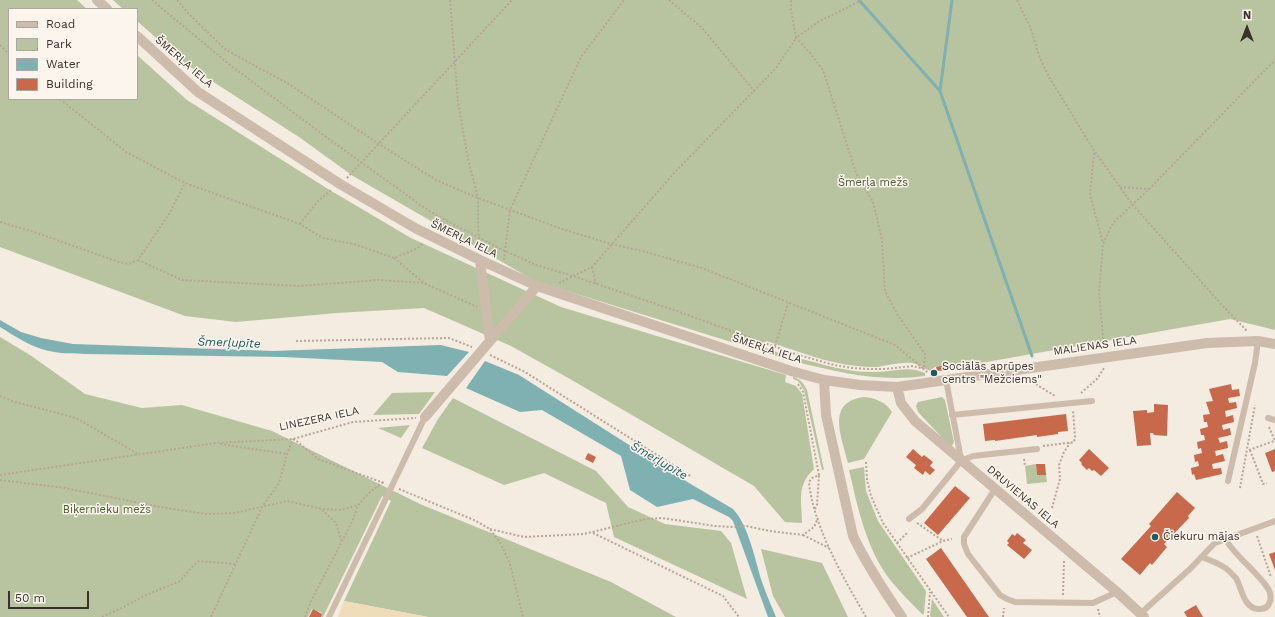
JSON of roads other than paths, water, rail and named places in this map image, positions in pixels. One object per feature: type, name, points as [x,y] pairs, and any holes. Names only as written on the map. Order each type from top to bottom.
[{"type":"street","points":[[97,0],[106,8]]},
{"type":"street","name":"ŠMERĻA IELA","points":[[138,37],[198,92],[340,184],[430,236],[537,286],[824,380]]},
{"type":"street","points":[[480,260],[490,341]]},
{"type":"street","points":[[425,418],[537,286]]},
{"type":"street","name":"MALIENAS IELA","points":[[824,380],[860,385],[897,387],[1207,342],[1258,341],[1275,344]]},
{"type":"street","points":[[824,380],[826,415],[853,536],[879,584],[902,617]]},
{"type":"street","name":"DRUVIENAS IELA","points":[[897,387],[901,403],[910,416],[1142,615]]},
{"type":"lane","points":[[1228,481],[1255,363],[1258,341]]},
{"type":"lane","points":[[946,380],[961,461]]},
{"type":"lane","points":[[952,416],[1092,401]]},
{"type":"lane","points":[[329,617],[425,418]]},
{"type":"lane","points":[[1268,418],[1275,420]]},
{"type":"lane","points":[[909,519],[922,508],[961,461],[973,456],[1037,449]]},
{"type":"lane","points":[[995,489],[964,536],[964,544],[968,554],[1000,595],[1015,602],[1093,603],[1117,592]]},
{"type":"lane","points":[[1142,615],[1216,543],[1275,521]]},
{"type":"lane","points":[[1202,558],[1228,570],[1236,579],[1246,601],[1251,606],[1258,609],[1267,607],[1271,598],[1267,587],[1232,549],[1226,540]]},
{"type":"water","points":[[0,320],[21,332],[41,338],[73,344],[274,351],[441,345],[469,352],[447,376],[398,372],[382,362],[284,357],[62,353],[39,348],[12,335],[0,327]]},
{"type":"water","points":[[485,361],[519,375],[689,483],[733,509],[739,516],[747,534],[762,582],[776,617],[768,617],[733,521],[729,517],[693,499],[657,507],[630,490],[621,456],[542,410],[520,412],[466,388]]},
{"type":"waterway","points":[[859,0],[940,91]]},
{"type":"waterway","points":[[952,0],[940,91],[1032,356]]},
{"type":"place","name":"Sociālās aprūpes centrs \"Mežciems\"","points":[[934,373]]},
{"type":"place","name":"Čiekuru mājas","points":[[1155,537]]},
{"type":"park label","name":"Šmerļa mežs","points":[[873,183]]},
{"type":"park label","name":"Biķernieku mežs","points":[[107,510]]},
{"type":"water label","name":"Šmerļupīte","points":[[229,343]]},
{"type":"water label","name":"Šmerļupīte","points":[[659,461]]}]
